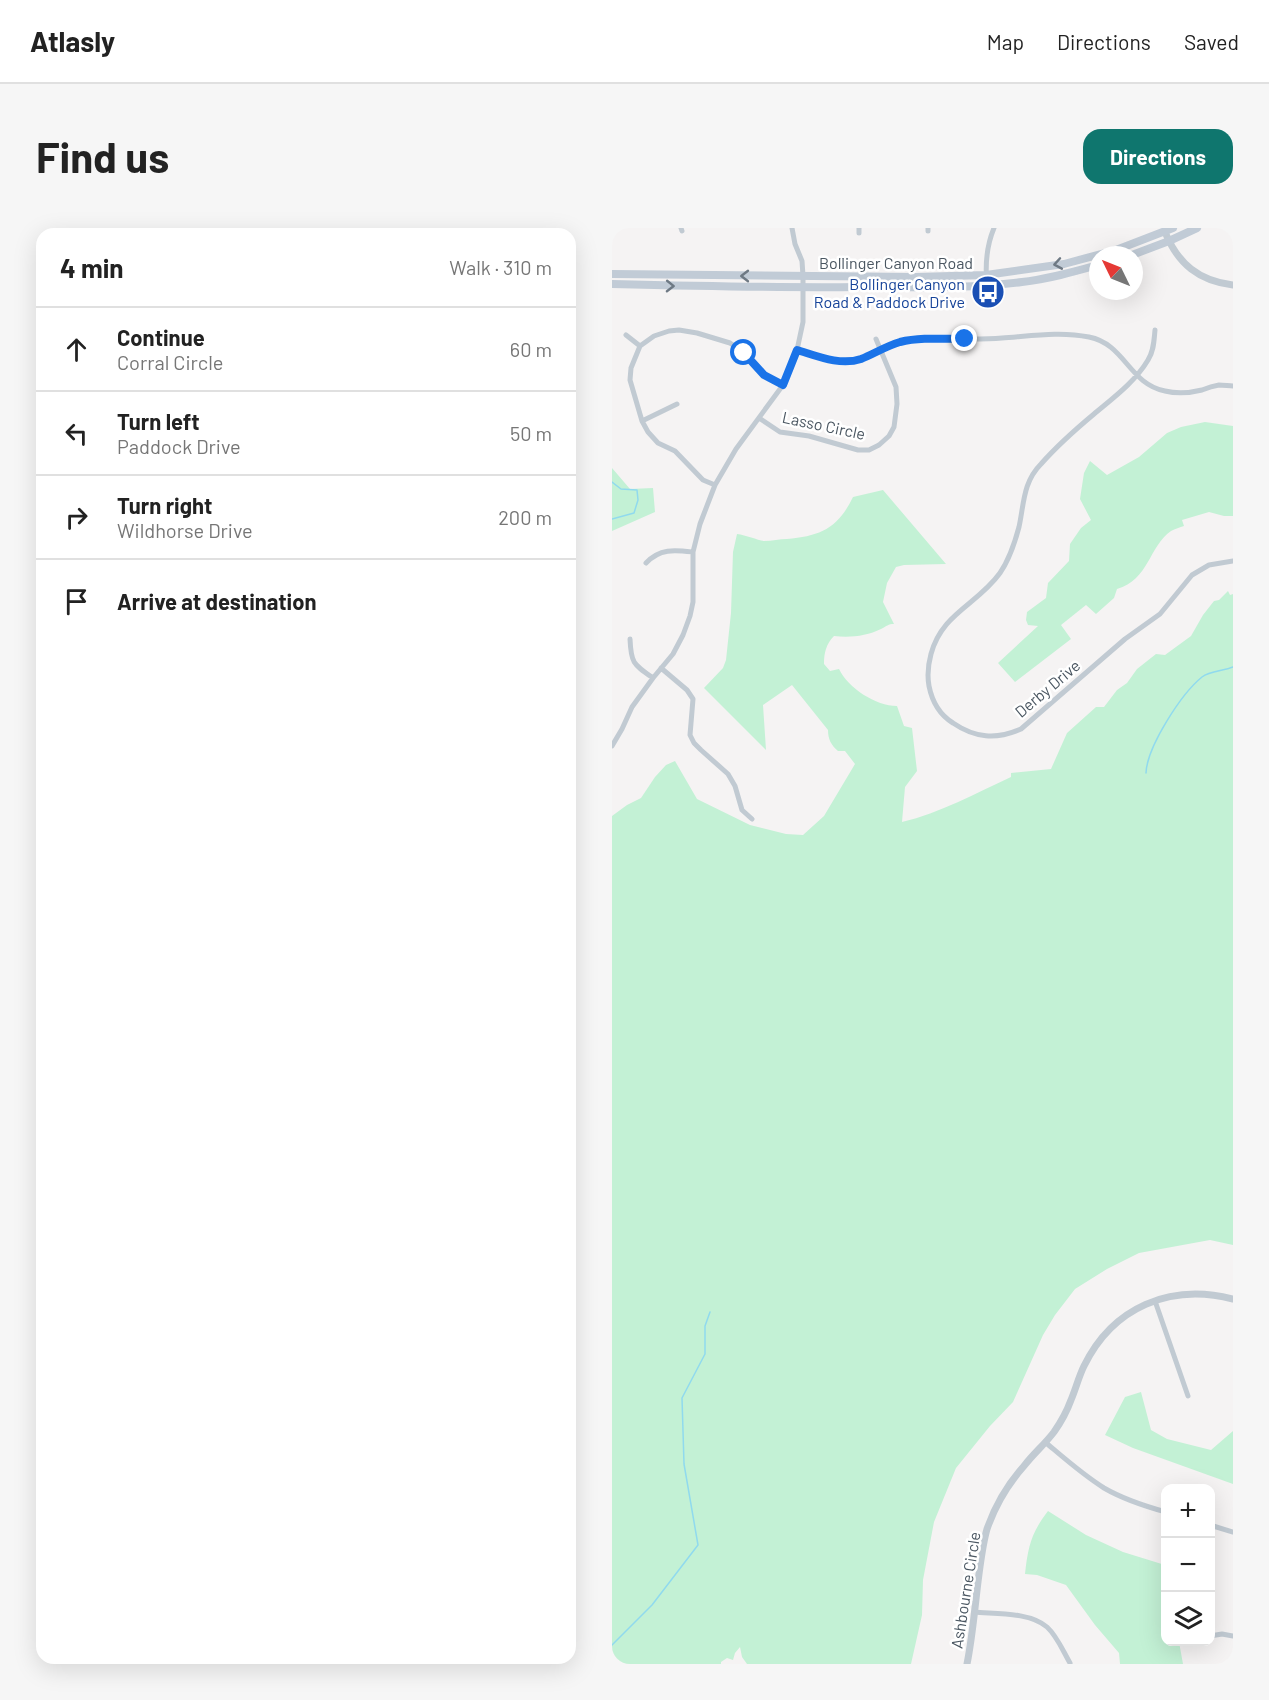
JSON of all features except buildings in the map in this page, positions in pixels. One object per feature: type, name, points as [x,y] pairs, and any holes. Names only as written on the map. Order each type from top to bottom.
[{"type":"main road","points":[[1143,251],[1197,228]]},
{"type":"main road","name":"Bollinger Canyon Road","points":[[612,274],[916,277],[986,275],[1064,264],[1116,250],[1168,229]]},
{"type":"main road","name":"Bollinger Canyon Road","points":[[612,284],[916,288],[1024,282],[1089,267]]},
{"type":"street","points":[[612,746],[632,707],[673,654],[683,635],[693,602],[693,552],[700,524],[715,485],[735,449],[783,385],[797,350],[803,322],[803,276],[792,228]]},
{"type":"street","points":[[987,285],[986,259],[989,239],[994,228]]},
{"type":"street","points":[[1168,229],[1169,241],[1188,267],[1217,283],[1233,285]]},
{"type":"street","name":"Derby Drive","points":[[1155,330],[1153,350],[1136,376],[1040,465],[1031,477],[1023,495],[1018,528],[1009,557],[1002,570],[978,597],[947,622],[934,642],[928,666],[928,679],[934,700],[950,721],[971,733],[1000,736],[1021,729],[1125,639],[1160,614],[1192,575],[1209,565],[1233,561]]},
{"type":"street","points":[[715,485],[703,480],[675,451],[658,442],[648,432],[642,421],[630,380],[631,368],[640,346],[654,336],[669,331],[697,333],[730,343],[744,353],[764,375],[783,385]]},
{"type":"street","points":[[797,350],[849,362],[899,342],[925,339],[1003,338],[1036,334],[1069,335],[1090,337],[1104,342],[1117,352],[1144,383],[1164,391],[1181,393],[1218,385],[1233,386]]},
{"type":"street","points":[[626,335],[640,346]]},
{"type":"street","name":"Lasso Circle","points":[[759,418],[780,432],[809,436],[858,450],[869,450],[879,445],[889,436],[894,427],[897,404],[896,387],[876,339]]},
{"type":"street","points":[[642,421],[676,404]]},
{"type":"street","points":[[646,563],[660,552],[673,550],[693,552]]},
{"type":"street","points":[[630,639],[630,656],[653,678]]},
{"type":"street","points":[[661,668],[687,690],[693,699],[690,735],[700,750],[728,774],[735,786],[742,810],[752,819]]},
{"type":"street","name":"Ashbourne Circle","points":[[967,1664],[987,1529],[1012,1480],[1065,1415],[1084,1366],[1103,1336],[1116,1322],[1130,1312],[1155,1301],[1193,1294],[1233,1299]]},
{"type":"street","points":[[1155,1301],[1188,1396]]},
{"type":"street","points":[[1045,1442],[1104,1488],[1139,1504],[1161,1511]]},
{"type":"street","points":[[1215,1527],[1233,1532]]},
{"type":"street","points":[[974,1612],[1034,1618],[1048,1627],[1070,1663]]},
{"type":"street","points":[[1215,1635],[1233,1636]]},
{"type":"green space","points":[[1205,422],[1233,426],[1233,516],[1209,512],[1182,520],[1184,526],[1171,531],[1164,537],[1136,578],[1128,585],[1117,589],[1114,598],[1096,614],[1086,605],[1061,625],[1071,639],[1015,682],[998,663],[1038,626],[1028,625],[1027,612],[1046,598],[1048,583],[1069,561],[1070,544],[1081,528],[1091,520],[1080,499],[1084,473],[1090,461],[1107,475],[1139,457],[1167,433],[1181,427]]},
{"type":"green space","points":[[612,468],[630,489],[653,488],[655,512],[612,531]]},
{"type":"green space","points":[[883,490],[946,564],[896,567],[887,583],[883,602],[894,624],[864,635],[834,636],[826,649],[824,664],[830,671],[839,669],[849,683],[864,695],[880,703],[897,706],[904,726],[912,728],[917,771],[905,787],[902,822],[958,802],[1011,777],[1011,773],[1051,769],[1067,733],[1096,707],[1104,707],[1137,669],[1156,654],[1165,655],[1191,636],[1214,601],[1219,600],[1228,591],[1230,595],[1233,594],[1233,1245],[1210,1240],[1139,1253],[1075,1289],[1055,1315],[1043,1335],[1013,1402],[956,1468],[934,1522],[923,1580],[922,1615],[911,1664],[747,1664],[742,1657],[740,1647],[733,1660],[727,1658],[721,1664],[612,1664],[612,816],[641,798],[666,765],[675,761],[697,799],[750,825],[786,834],[803,835],[824,816],[855,764],[845,751],[838,751],[833,746],[828,730],[792,685],[763,705],[766,750],[704,688],[723,668],[726,660],[731,613],[733,552],[737,534],[764,541],[810,536],[834,523],[853,497]]},
{"type":"green space","points":[[1141,1392],[1151,1430],[1167,1439],[1211,1450],[1233,1431],[1233,1484],[1133,1448],[1105,1435],[1125,1397]]},
{"type":"green space","points":[[1048,1511],[1086,1535],[1123,1552],[1161,1564],[1161,1646],[1180,1646],[1183,1664],[1120,1664],[1119,1653],[1066,1585],[1037,1575],[1025,1574],[1031,1541]]},
{"type":"waterway","points":[[612,482],[621,489],[637,490],[638,500],[634,513],[612,519]]},
{"type":"waterway","points":[[1146,773],[1152,749],[1175,708],[1202,677],[1233,667]]},
{"type":"waterway","points":[[612,1645],[652,1605],[698,1545],[684,1464],[682,1398],[705,1354],[705,1326],[710,1312]]},
{"type":"place","name":"Bollinger Canyon Road & Paddock Drive","points":[[988,292]]},
{"type":"route","points":[[744,353],[764,375],[783,385],[797,350],[849,362],[899,342],[925,339],[965,339]]}]
